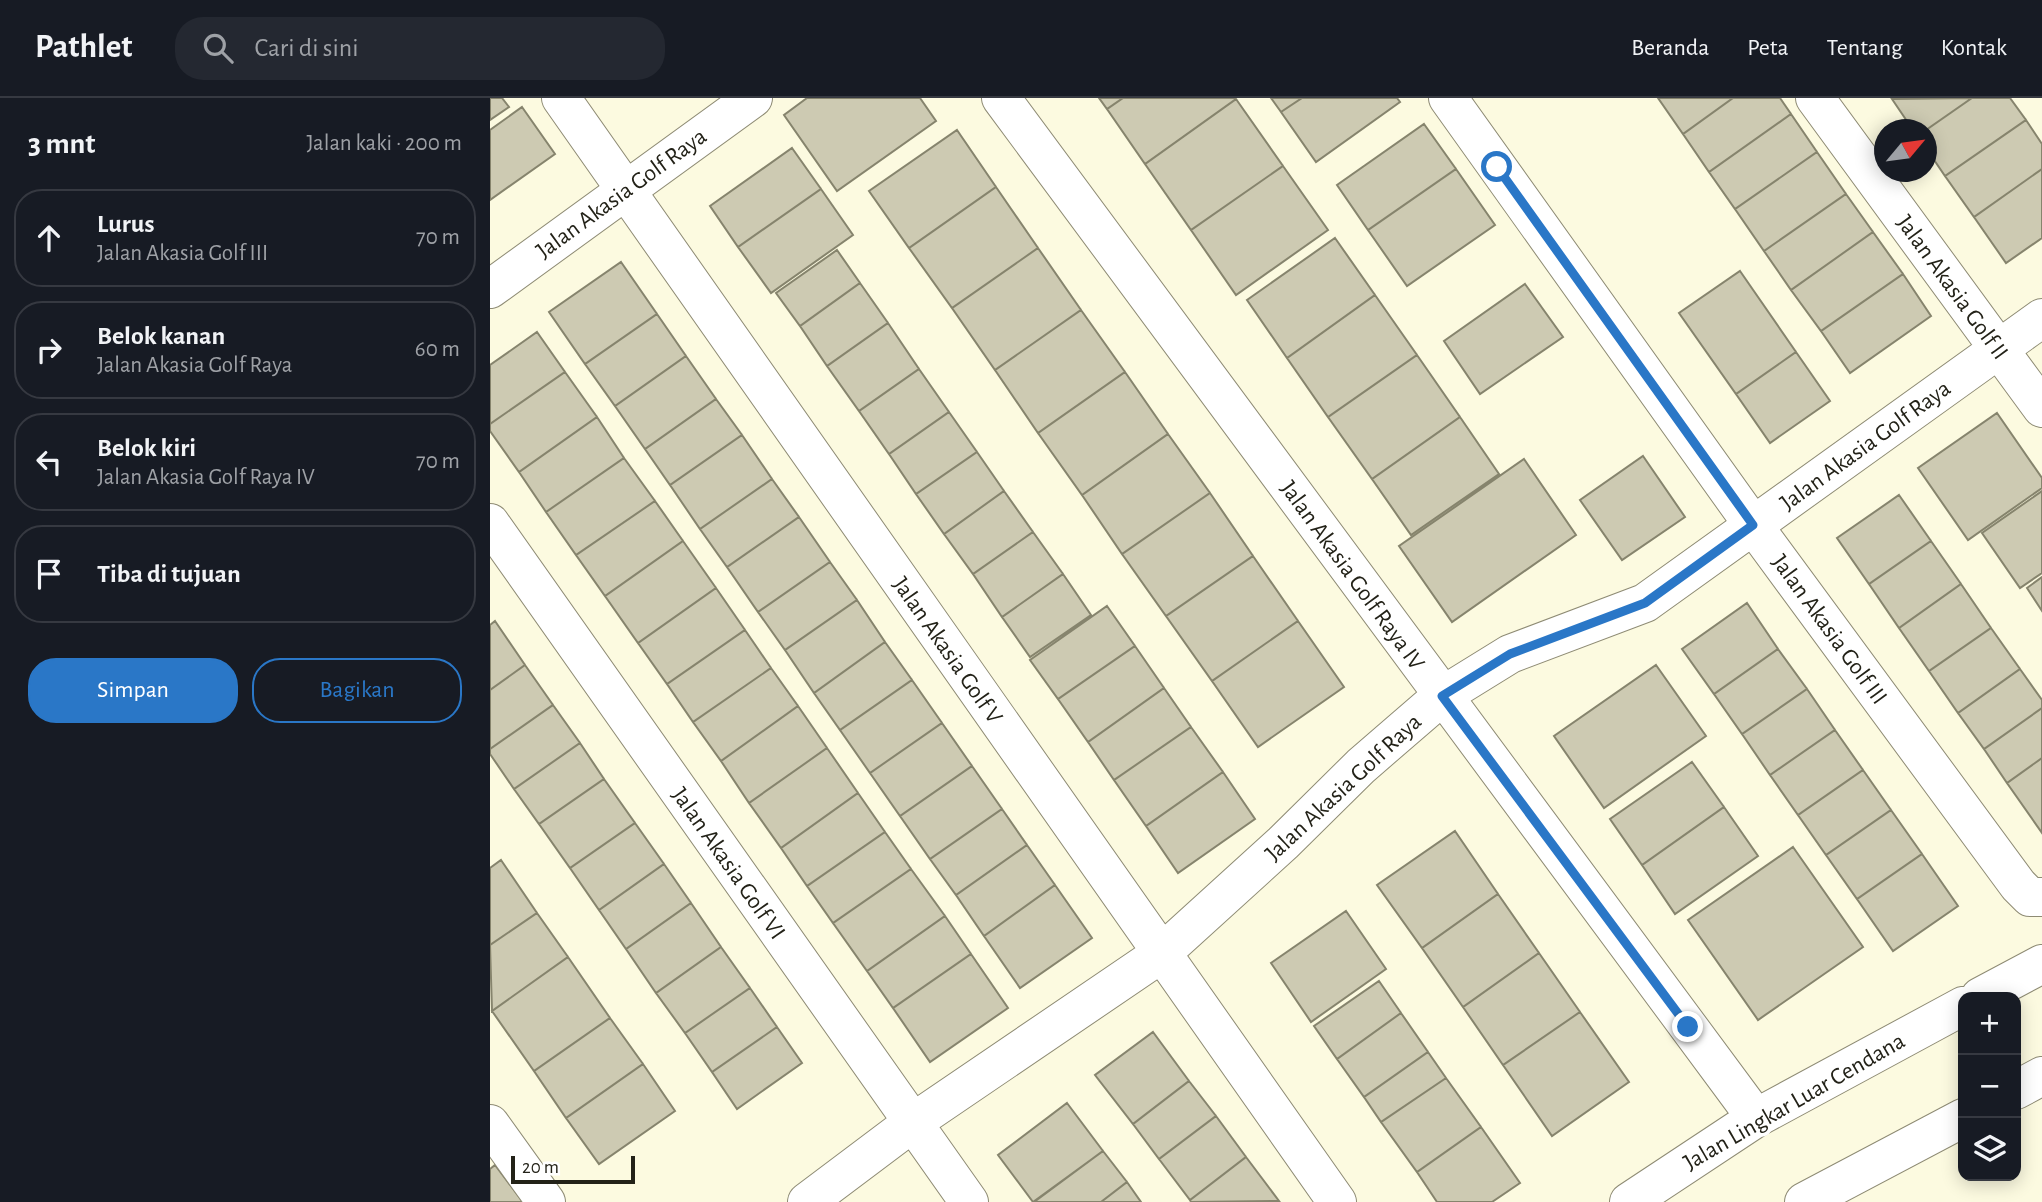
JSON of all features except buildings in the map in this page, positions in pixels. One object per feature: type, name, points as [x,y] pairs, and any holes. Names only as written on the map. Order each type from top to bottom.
[{"type":"street","name":"Jalan Akasia Golf V","points":[[561,98],[1337,1202]]},
{"type":"street","name":"Jalan Akasia Golf Raya","points":[[490,289],[753,98]]},
{"type":"street","name":"Jalan Akasia Golf Raya IV","points":[[1001,98],[1756,1118]]},
{"type":"street","name":"Jalan Akasia Golf III","points":[[1448,98],[1753,525],[2030,891]]},
{"type":"street","name":"Jalan Akasia Golf II","points":[[1815,98],[2042,408]]},
{"type":"street","name":"Jalan Akasia Golf Raya","points":[[807,1202],[912,1123],[1162,953],[1283,843],[1361,766],[1442,696],[1510,654],[1645,603],[2042,318]]},
{"type":"street","name":"Jalan Akasia Golf VI","points":[[490,523],[969,1202]]},
{"type":"street","points":[[1989,992],[2042,964]]},
{"type":"street","name":"Jalan Lingkar Luar Cendana","points":[[1629,1202],[1756,1118],[1958,1009]]},
{"type":"street","points":[[2021,1087],[2042,1076]]},
{"type":"street","points":[[1804,1202],[1958,1121]]},
{"type":"street","points":[[490,1124],[546,1202]]},
{"type":"route","points":[[1497,167],[1753,525],[1645,603],[1510,654],[1442,696],[1688,1027]]}]
